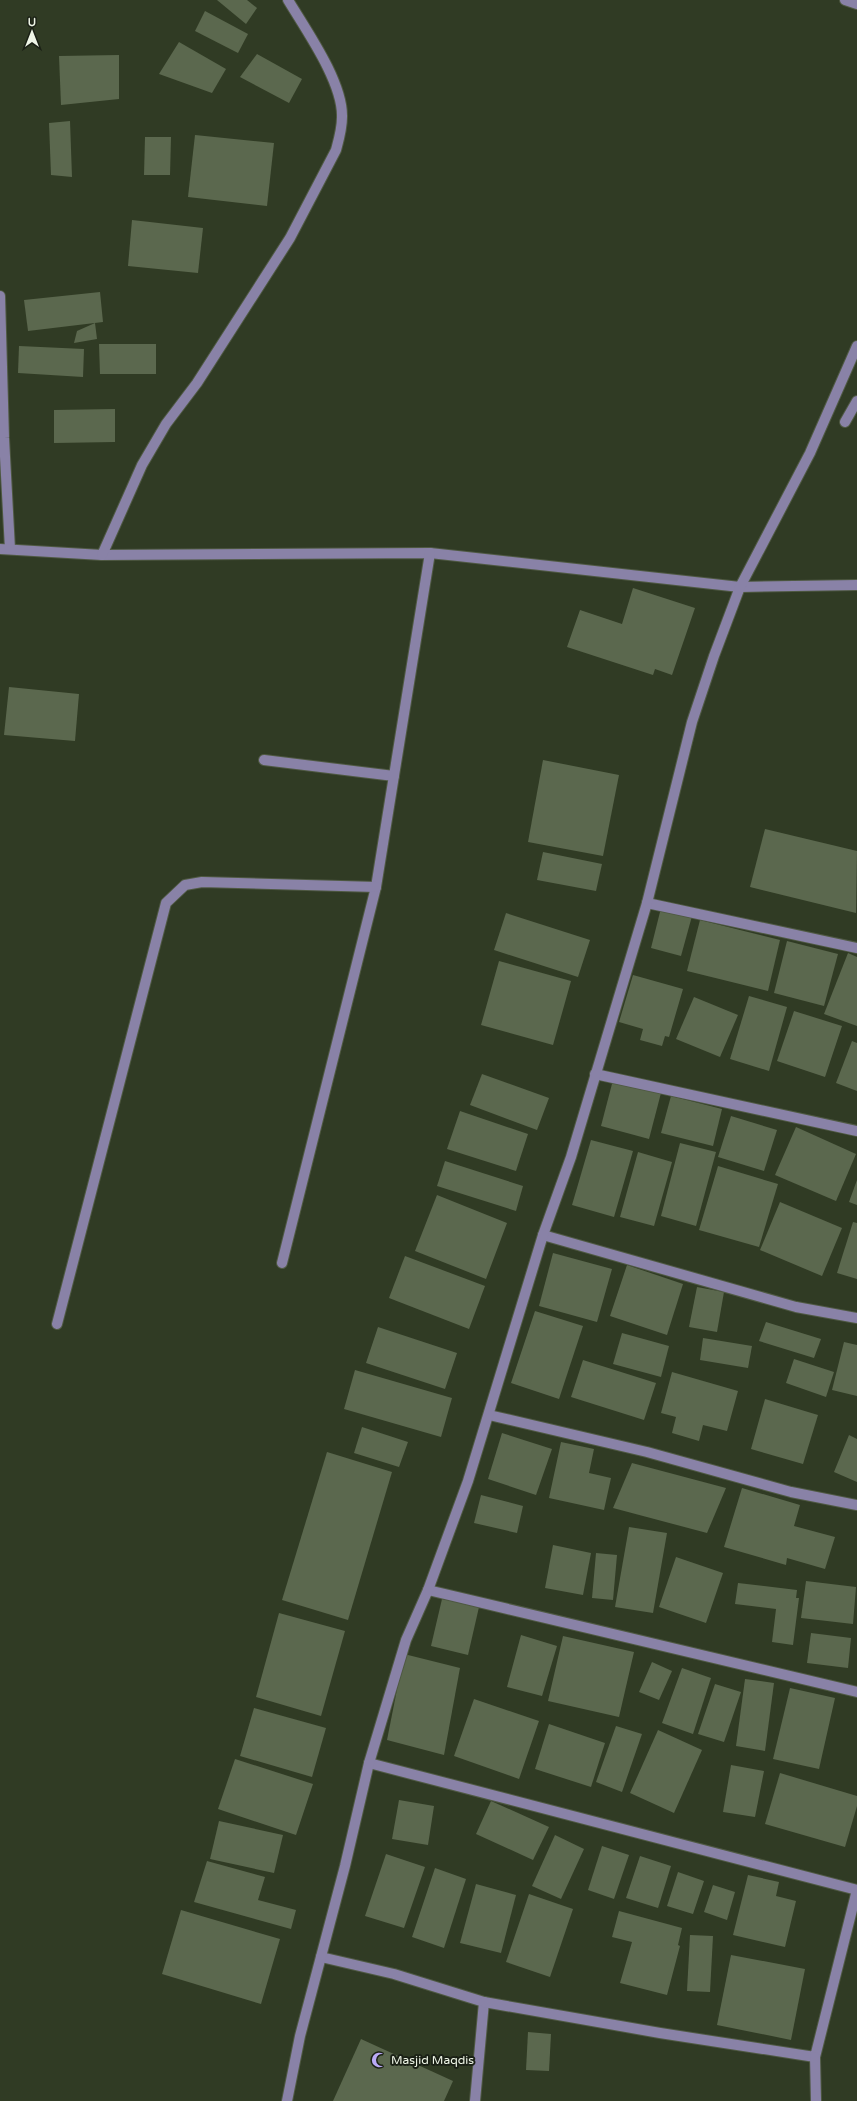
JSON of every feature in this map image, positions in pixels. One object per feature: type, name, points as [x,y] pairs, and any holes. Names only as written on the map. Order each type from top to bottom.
[{"type":"street","points":[[102,555],[142,466],[166,424],[197,383],[290,238],[336,150],[341,135],[342,116],[337,91],[325,63],[288,0]]},
{"type":"street","points":[[0,296],[5,549],[102,555],[430,553],[740,587],[857,585]]},
{"type":"street","points":[[287,2101],[300,2036],[369,1763],[406,1640],[428,1590],[468,1481],[543,1235],[571,1156],[647,902],[692,722],[714,656],[740,587],[810,453],[857,346]]},
{"type":"street","points":[[845,422],[857,401]]},
{"type":"street","points":[[282,1264],[376,887],[430,553]]},
{"type":"street","points":[[264,760],[394,776]]},
{"type":"street","points":[[57,1324],[166,903],[186,884],[202,882],[376,887]]},
{"type":"street","points":[[647,902],[857,948]]},
{"type":"street","points":[[595,1074],[857,1131]]},
{"type":"street","points":[[543,1235],[796,1307],[857,1318]]},
{"type":"street","points":[[489,1415],[647,1452],[791,1492],[857,1505]]},
{"type":"street","points":[[428,1590],[857,1692]]},
{"type":"street","points":[[369,1763],[857,1890],[815,2057],[816,2100]]},
{"type":"street","points":[[321,1957],[394,1974],[484,2002],[660,2033],[815,2057]]},
{"type":"street","points":[[475,2101],[484,2002]]},
{"type":"building","points":[[217,0],[247,0],[257,8],[246,24]]},
{"type":"building","points":[[205,11],[248,34],[238,53],[195,31]]},
{"type":"building","points":[[179,42],[226,69],[212,93],[159,74]]},
{"type":"building","points":[[257,54],[302,79],[289,103],[240,77]]},
{"type":"building","points":[[119,55],[119,99],[61,105],[59,56]]},
{"type":"building","points":[[70,121],[72,177],[51,175],[49,123]]},
{"type":"building","points":[[195,135],[274,143],[267,206],[188,197]]},
{"type":"building","points":[[145,137],[171,137],[170,175],[144,175]]},
{"type":"building","points":[[132,220],[203,228],[198,273],[128,266]]},
{"type":"building","points":[[100,292],[103,322],[28,331],[24,300]]},
{"type":"building","points":[[95,323],[97,339],[74,343],[77,331]]},
{"type":"building","points":[[99,344],[156,344],[156,374],[100,374]]},
{"type":"building","points":[[19,346],[84,349],[83,377],[18,373]]},
{"type":"building","points":[[115,409],[115,442],[54,443],[54,410]]},
{"type":"building","points":[[633,588],[695,608],[672,675],[655,669],[653,675],[567,647],[580,610],[622,624]]},
{"type":"building","points":[[9,687],[79,694],[75,741],[4,735]]},
{"type":"building","points":[[543,760],[619,775],[603,856],[528,842]]},
{"type":"building","points":[[765,829],[857,851],[856,913],[750,887]]},
{"type":"building","points":[[543,852],[602,864],[596,891],[537,880]]},
{"type":"building","points":[[661,908],[692,916],[681,956],[651,948]]},
{"type":"building","points":[[506,913],[590,940],[578,977],[494,950]]},
{"type":"building","points":[[700,920],[780,940],[768,991],[687,971]]},
{"type":"building","points":[[787,941],[838,954],[824,1006],[774,993]]},
{"type":"building","points":[[848,953],[857,957],[857,1026],[824,1014]]},
{"type":"building","points":[[499,961],[571,981],[553,1045],[481,1025]]},
{"type":"building","points":[[633,975],[683,989],[669,1037],[665,1036],[662,1046],[640,1040],[643,1029],[619,1022]]},
{"type":"building","points":[[749,996],[787,1007],[769,1071],[730,1059]]},
{"type":"building","points":[[694,997],[738,1015],[720,1057],[676,1039]]},
{"type":"building","points":[[794,1011],[842,1026],[825,1077],[777,1061]]},
{"type":"building","points":[[852,1041],[857,1043],[857,1091],[836,1083]]},
{"type":"building","points":[[482,1074],[549,1098],[537,1130],[470,1105]]},
{"type":"building","points":[[613,1080],[661,1093],[649,1139],[601,1126]]},
{"type":"building","points":[[671,1096],[722,1109],[713,1146],[661,1133]]},
{"type":"building","points":[[460,1111],[528,1134],[516,1171],[447,1149]]},
{"type":"building","points":[[731,1116],[777,1130],[764,1171],[718,1157]]},
{"type":"building","points":[[796,1127],[856,1154],[836,1201],[775,1175]]},
{"type":"building","points":[[591,1140],[633,1151],[614,1217],[572,1205]]},
{"type":"building","points":[[680,1143],[716,1152],[696,1226],[661,1216]]},
{"type":"building","points":[[638,1152],[672,1162],[654,1226],[620,1217]]},
{"type":"building","points":[[445,1161],[523,1186],[516,1211],[437,1186]]},
{"type":"building","points":[[718,1166],[778,1184],[759,1247],[699,1230]]},
{"type":"building","points":[[857,1180],[857,1205],[849,1202]]},
{"type":"building","points":[[437,1195],[507,1223],[486,1279],[415,1251]]},
{"type":"building","points":[[780,1202],[842,1228],[822,1276],[760,1250]]},
{"type":"building","points":[[853,1222],[857,1223],[857,1279],[837,1273]]},
{"type":"building","points":[[553,1253],[612,1269],[597,1322],[539,1306]]},
{"type":"building","points":[[405,1256],[485,1286],[469,1329],[389,1298]]},
{"type":"building","points":[[627,1265],[683,1284],[667,1335],[610,1316]]},
{"type":"building","points":[[697,1287],[724,1292],[717,1332],[689,1327]]},
{"type":"building","points":[[535,1311],[583,1326],[559,1399],[511,1383]]},
{"type":"building","points":[[766,1322],[821,1339],[814,1358],[759,1341]]},
{"type":"building","points":[[378,1327],[457,1353],[445,1389],[366,1363]]},
{"type":"building","points":[[622,1333],[669,1346],[661,1377],[613,1364]]},
{"type":"building","points":[[703,1338],[752,1346],[748,1368],[700,1360]]},
{"type":"building","points":[[844,1342],[857,1345],[857,1396],[832,1390]]},
{"type":"building","points":[[794,1359],[834,1372],[826,1397],[786,1383]]},
{"type":"building","points":[[583,1360],[656,1383],[644,1420],[571,1397]]},
{"type":"building","points":[[355,1370],[452,1398],[441,1437],[344,1409]]},
{"type":"building","points":[[672,1372],[738,1391],[727,1431],[703,1425],[699,1441],[672,1433],[676,1417],[661,1413]]},
{"type":"building","points":[[765,1399],[818,1415],[803,1464],[751,1449]]},
{"type":"building","points":[[362,1427],[408,1442],[399,1467],[354,1453]]},
{"type":"building","points":[[502,1433],[552,1449],[536,1495],[488,1479]]},
{"type":"building","points":[[849,1435],[857,1439],[857,1482],[834,1472]]},
{"type":"building","points":[[561,1442],[594,1449],[589,1473],[611,1478],[604,1510],[549,1498]]},
{"type":"building","points":[[327,1452],[392,1472],[348,1620],[282,1600]]},
{"type":"building","points":[[632,1463],[726,1488],[707,1533],[613,1508]]},
{"type":"building","points":[[742,1488],[800,1505],[794,1526],[835,1537],[825,1569],[787,1558],[786,1565],[724,1547]]},
{"type":"building","points":[[481,1495],[523,1506],[517,1533],[474,1523]]},
{"type":"building","points":[[629,1527],[667,1533],[653,1613],[615,1607]]},
{"type":"building","points":[[553,1545],[591,1553],[583,1595],[545,1588]]},
{"type":"building","points":[[596,1553],[617,1555],[613,1600],[592,1598]]},
{"type":"building","points":[[676,1557],[723,1573],[706,1623],[659,1607]]},
{"type":"building","points":[[806,1581],[856,1587],[853,1624],[801,1618]]},
{"type":"building","points":[[738,1583],[797,1590],[796,1598],[799,1598],[793,1645],[772,1642],[776,1609],[735,1604]]},
{"type":"building","points":[[442,1599],[479,1607],[468,1655],[431,1646]]},
{"type":"building","points":[[279,1613],[345,1631],[321,1716],[256,1697]]},
{"type":"building","points":[[811,1633],[851,1638],[848,1668],[807,1663]]},
{"type":"building","points":[[521,1635],[557,1646],[542,1696],[507,1687]]},
{"type":"building","points":[[563,1636],[634,1652],[619,1717],[548,1701]]},
{"type":"building","points":[[404,1654],[460,1668],[444,1755],[387,1740]]},
{"type":"building","points":[[652,1662],[672,1671],[659,1700],[639,1692]]},
{"type":"building","points":[[682,1668],[711,1678],[693,1734],[662,1723]]},
{"type":"building","points":[[745,1679],[774,1683],[765,1751],[736,1746]]},
{"type":"building","points":[[715,1684],[741,1692],[724,1742],[698,1734]]},
{"type":"building","points":[[790,1688],[835,1698],[819,1769],[773,1759]]},
{"type":"building","points":[[474,1699],[539,1721],[519,1779],[454,1756]]},
{"type":"building","points":[[254,1708],[326,1728],[312,1777],[240,1756]]},
{"type":"building","points":[[549,1724],[605,1743],[591,1787],[535,1769]]},
{"type":"building","points":[[616,1726],[642,1734],[622,1792],[596,1782]]},
{"type":"building","points":[[658,1730],[702,1750],[674,1813],[630,1793]]},
{"type":"building","points":[[235,1759],[313,1784],[296,1835],[218,1809]]},
{"type":"building","points":[[731,1765],[764,1771],[755,1817],[723,1812]]},
{"type":"building","points":[[780,1773],[857,1796],[857,1806],[845,1847],[765,1824]]},
{"type":"building","points":[[399,1800],[434,1806],[428,1845],[392,1839]]},
{"type":"building","points":[[491,1801],[549,1827],[533,1860],[476,1834]]},
{"type":"building","points":[[219,1821],[283,1835],[274,1873],[210,1859]]},
{"type":"building","points":[[555,1835],[584,1849],[561,1899],[532,1886]]},
{"type":"building","points":[[602,1846],[629,1855],[614,1899],[588,1890]]},
{"type":"building","points":[[386,1854],[425,1867],[404,1928],[365,1916]]},
{"type":"building","points":[[640,1856],[671,1866],[658,1908],[626,1898]]},
{"type":"building","points":[[207,1861],[265,1877],[258,1900],[296,1910],[291,1929],[194,1902]]},
{"type":"building","points":[[435,1868],[466,1879],[444,1948],[412,1937]]},
{"type":"building","points":[[678,1872],[704,1881],[693,1914],[667,1906]]},
{"type":"building","points":[[748,1875],[779,1882],[776,1896],[796,1901],[785,1947],[733,1935]]},
{"type":"building","points":[[476,1884],[516,1895],[501,1953],[460,1943]]},
{"type":"building","points":[[713,1885],[735,1892],[727,1920],[704,1912]]},
{"type":"building","points":[[529,1894],[573,1909],[550,1977],[506,1962]]},
{"type":"building","points":[[181,1910],[280,1939],[261,2004],[162,1974]]},
{"type":"building","points":[[619,1911],[682,1928],[678,1945],[680,1946],[667,1995],[620,1983],[632,1942],[612,1937]]},
{"type":"building","points":[[690,1935],[713,1936],[710,1992],[687,1991]]},
{"type":"building","points":[[731,1955],[805,1969],[791,2040],[717,2025]]},
{"type":"building","points":[[528,2032],[551,2034],[549,2071],[526,2070]]},
{"type":"building","name":"Masjid Maqdis","points":[[361,2039],[453,2081],[444,2101],[333,2101]]},
{"type":"place","name":"Masjid Maqdis","points":[[379,2060]]}]
